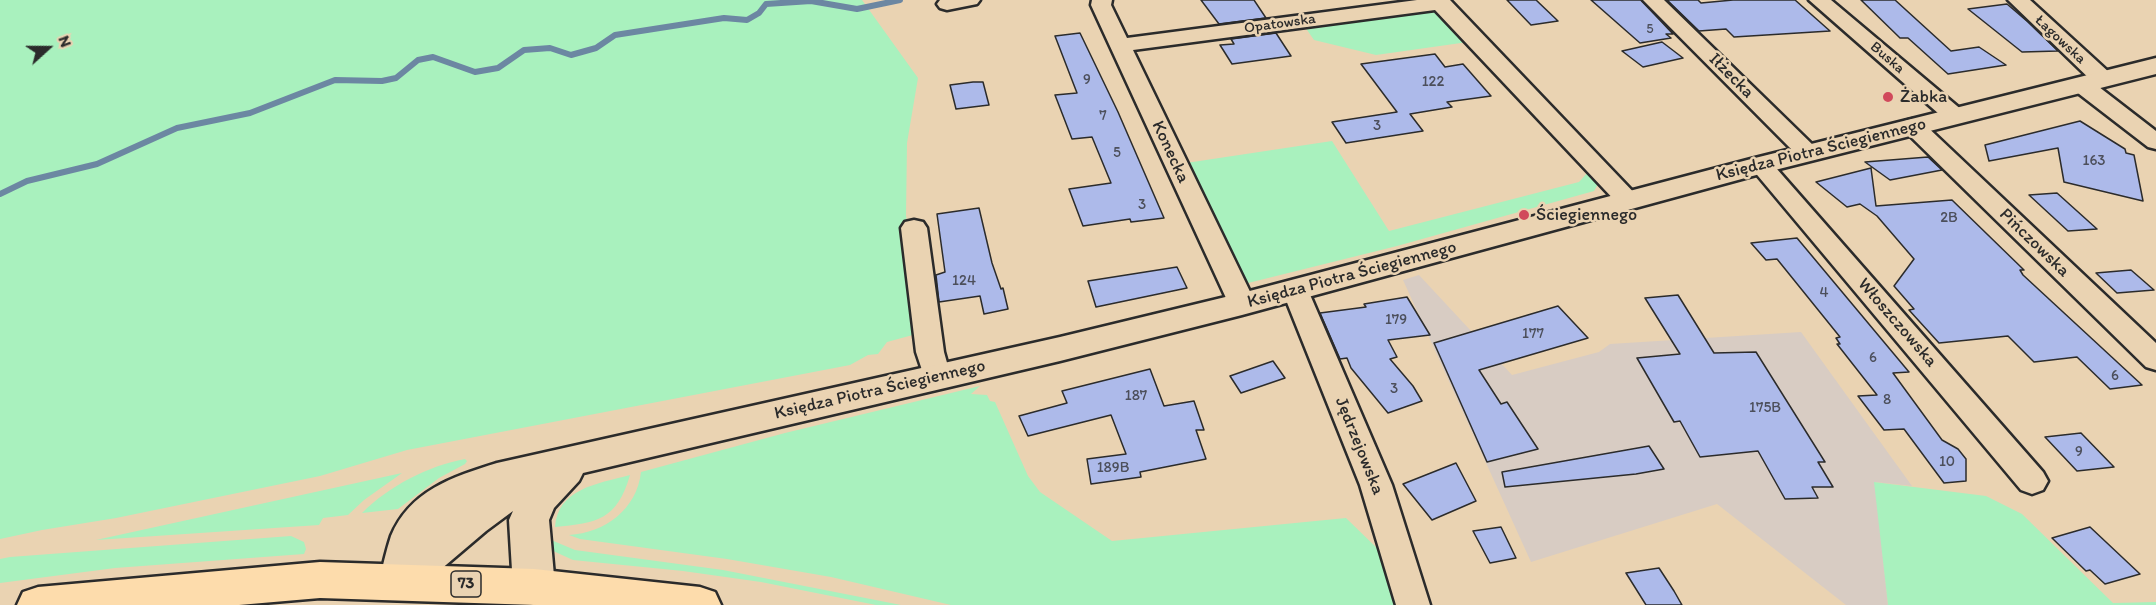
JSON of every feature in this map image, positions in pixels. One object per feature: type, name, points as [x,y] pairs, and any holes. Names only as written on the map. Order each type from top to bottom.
[{"type":"main road","name":"73","points":[[38,605],[301,581],[393,593],[534,587],[700,605]]},
{"type":"street","points":[[946,4],[970,0]]},
{"type":"street","name":"Konecka","points":[[1102,0],[1101,5],[1242,304]]},
{"type":"street","name":"Iłżecka","points":[[1653,0],[1808,153]]},
{"type":"street","name":"Buska","points":[[1819,0],[1955,116]]},
{"type":"street","name":"Łagowska","points":[[2018,0],[2092,82],[2156,142]]},
{"type":"street","points":[[1440,1],[1629,200]]},
{"type":"street","name":"Opatowska","points":[[1120,45],[1440,1]]},
{"type":"street","name":"Księdza Piotra Ściegiennego","points":[[393,593],[472,520],[558,465],[1242,304],[1761,165],[2156,66]]},
{"type":"street","name":"Pińczowska","points":[[1913,126],[2156,360]]},
{"type":"street","name":"Włoszczowska","points":[[1761,165],[2032,481]]},
{"type":"street","points":[[914,228],[930,352],[937,377]]},
{"type":"street","name":"Jędrzejowska","points":[[1294,290],[1376,485],[1413,605]]},
{"type":"street","points":[[534,587],[529,520],[538,499],[558,465]]},
{"type":"shaded area","points":[[1419,275],[1512,375],[1599,352],[1610,344],[1801,332],[1912,486],[1875,482],[1888,605],[1846,605],[1717,504],[1531,562],[1403,280]]},
{"type":"green space","points":[[0,0],[862,0],[918,78],[907,143],[906,215],[920,333],[887,342],[878,354],[868,355],[850,365],[407,450],[320,476],[116,518],[0,539]]},
{"type":"green space","points":[[1436,10],[1468,42],[1376,55],[1314,40],[1305,27]]},
{"type":"green space","points":[[1332,141],[1389,231],[1579,182],[1589,171],[1598,184],[1594,191],[1397,246],[1248,283],[1239,276],[1186,163]]},
{"type":"green space","points":[[980,386],[971,394],[987,395],[990,401],[995,402],[1028,476],[1040,492],[1112,541],[1346,518],[1382,553],[1398,605],[951,605],[831,577],[727,559],[580,539],[569,535],[595,530],[617,517],[633,497],[641,472],[785,433]]},
{"type":"green space","points":[[465,459],[467,461],[465,464],[439,478],[398,509],[362,513],[384,494],[410,478]]},
{"type":"green space","points":[[402,473],[364,500],[348,515],[323,518],[319,525],[96,540]]},
{"type":"green space","points":[[630,475],[619,502],[612,510],[594,521],[555,527],[563,504],[571,496],[592,485]]},
{"type":"green space","points":[[1874,482],[1986,496],[2022,514],[2113,603],[2156,602],[2156,605],[1888,605]]},
{"type":"green space","points":[[291,536],[304,542],[306,549],[304,554],[115,568],[0,583],[0,559],[10,557]]},
{"type":"green space","points":[[544,537],[575,550],[723,570],[901,605],[876,605],[761,582],[683,571],[573,560],[551,550]]},
{"type":"building","points":[[1201,0],[1254,0],[1266,18],[1219,24]]},
{"type":"building","points":[[1507,0],[1536,0],[1558,21],[1531,25]]},
{"type":"building","points":[[1591,0],[1641,0],[1673,34],[1666,34],[1671,38],[1640,43]]},
{"type":"building","points":[[1667,0],[1698,0],[1701,3],[1733,0],[1795,0],[1830,31],[1734,37],[1726,29],[1699,31]]},
{"type":"building","points":[[1861,0],[1895,0],[1951,51],[1979,47],[2006,65],[1948,74],[1908,38],[1900,38]]},
{"type":"building","points":[[2007,4],[2058,51],[2022,52],[1968,9]]},
{"type":"building","points":[[1080,33],[1118,112],[1164,218],[1131,222],[1130,219],[1083,226],[1069,189],[1111,183],[1092,137],[1072,139],[1055,95],[1077,93],[1055,36]]},
{"type":"building","points":[[1276,33],[1291,56],[1232,64],[1220,45],[1234,44],[1231,39]]},
{"type":"building","points":[[1662,42],[1683,58],[1643,67],[1622,51]]},
{"type":"building","points":[[1435,54],[1445,67],[1463,64],[1491,96],[1447,102],[1452,107],[1410,114],[1423,131],[1346,143],[1332,122],[1397,112],[1361,64]]},
{"type":"building","points":[[983,82],[989,105],[956,109],[950,85]]},
{"type":"building","points":[[2080,121],[2125,149],[2126,153],[2134,155],[2143,201],[2064,182],[2058,148],[1989,161],[1985,145]]},
{"type":"building","points":[[1928,157],[1942,170],[1890,180],[1865,162]]},
{"type":"building","points":[[1871,168],[1876,206],[1952,200],[2024,270],[2020,270],[2023,275],[2142,385],[2110,389],[2077,357],[2034,362],[2008,336],[1939,343],[1909,310],[1914,309],[1894,286],[1914,259],[1877,216],[1860,204],[1847,207],[1816,182]]},
{"type":"building","points":[[2057,193],[2097,229],[2068,231],[2029,195]]},
{"type":"building","points":[[979,208],[992,263],[1001,289],[1003,288],[1008,309],[984,314],[980,296],[939,302],[936,275],[945,272],[937,214]]},
{"type":"building","points":[[1797,238],[1909,372],[1893,373],[1942,440],[1958,449],[1966,459],[1966,481],[1944,483],[1904,429],[1884,430],[1858,396],[1877,395],[1837,344],[1840,344],[1836,338],[1840,337],[1777,259],[1766,260],[1751,243]]},
{"type":"building","points":[[1177,267],[1187,288],[1096,307],[1088,281]]},
{"type":"building","points":[[2131,270],[2154,290],[2117,293],[2096,273]]},
{"type":"building","points":[[1678,295],[1714,353],[1756,352],[1825,462],[1818,462],[1833,487],[1812,487],[1818,498],[1785,499],[1758,451],[1700,457],[1680,421],[1674,422],[1637,358],[1680,354],[1645,298]]},
{"type":"building","points":[[1407,297],[1430,335],[1388,340],[1397,357],[1390,359],[1413,386],[1422,401],[1388,413],[1351,368],[1347,358],[1340,359],[1320,313],[1366,307],[1364,304]]},
{"type":"building","points":[[1558,306],[1588,338],[1479,370],[1501,404],[1507,402],[1538,449],[1487,462],[1434,343]]},
{"type":"building","points":[[1273,361],[1285,378],[1241,393],[1230,376]]},
{"type":"building","points":[[1150,369],[1164,406],[1194,401],[1204,430],[1196,430],[1206,459],[1140,472],[1141,477],[1091,484],[1087,459],[1126,454],[1111,415],[1028,436],[1019,416],[1067,403],[1062,391]]},
{"type":"building","points":[[2081,433],[2114,467],[2077,471],[2045,437]]},
{"type":"building","points":[[1649,446],[1664,469],[1636,474],[1505,487],[1502,472]]},
{"type":"building","points":[[1456,463],[1476,501],[1432,520],[1403,484]]},
{"type":"building","points":[[1501,527],[1516,558],[1490,563],[1473,531]]},
{"type":"building","points":[[2090,527],[2140,574],[2105,584],[2090,570],[2086,571],[2052,538]]},
{"type":"building","points":[[1659,568],[1682,605],[1646,605],[1626,573]]},
{"type":"waterway","points":[[0,194],[27,181],[97,164],[177,128],[250,113],[335,80],[382,81],[396,78],[418,60],[433,57],[475,72],[498,68],[524,50],[550,48],[571,55],[596,48],[615,35],[724,18],[747,20],[759,13],[766,4],[811,1],[857,9],[900,0]]},
{"type":"place","name":"Żabka","points":[[1888,97]]},
{"type":"place","name":"Ściegiennego","points":[[1524,215]]}]
